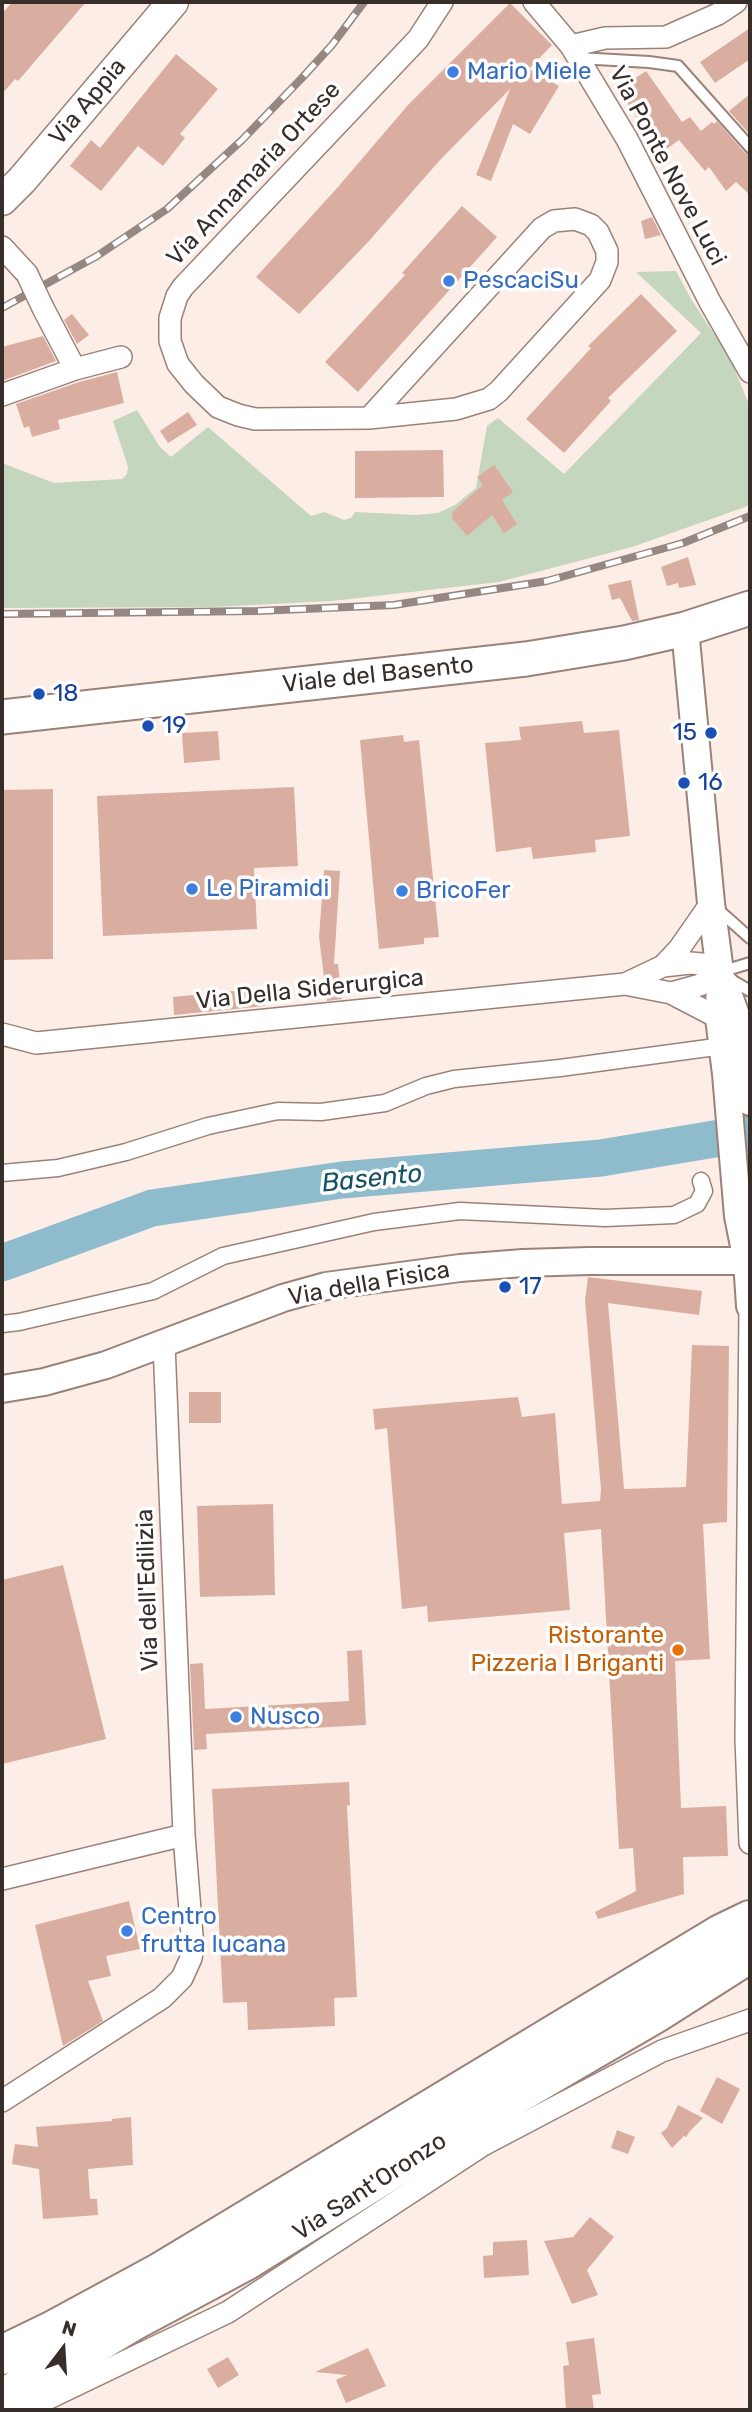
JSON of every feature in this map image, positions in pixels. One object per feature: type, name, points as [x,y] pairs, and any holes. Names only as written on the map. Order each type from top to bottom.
[{"type":"highway","points":[[2,2355],[159,2273],[740,1942]]},
{"type":"highway","points":[[2,2399],[135,2320],[247,2260],[463,2126],[659,2011],[740,1942]]},
{"type":"main road","name":"Via Appia","points":[[2,200],[173,2]]},
{"type":"main road","name":"Viale del Basento","points":[[2,717],[526,659],[624,643],[685,629],[750,608]]},
{"type":"street","name":"Via Annamaria Ortese","points":[[369,418],[542,228],[554,221],[575,219],[591,225],[598,232],[607,251],[607,262],[600,280],[499,391],[489,399],[456,409],[369,418],[255,419],[238,415],[218,407],[178,364],[170,341],[170,318],[183,287],[418,39],[442,2]]},
{"type":"street","name":"Via Ponte Nove Luci","points":[[534,2],[575,52],[627,139],[710,302],[750,372]]},
{"type":"street","name":"Via Ponte Nove Luci","points":[[575,52],[605,38],[666,37],[718,14],[736,2]]},
{"type":"street","points":[[2,247],[27,274],[75,369]]},
{"type":"street","points":[[2,395],[75,369],[121,357]]},
{"type":"street","points":[[685,629],[720,972],[719,1018],[739,1037]]},
{"type":"street","name":"Via Della Siderurgica","points":[[663,966],[679,949],[711,903]]},
{"type":"street","name":"Via Della Siderurgica","points":[[625,984],[663,966],[702,964],[720,972]]},
{"type":"street","points":[[720,972],[735,1009],[739,1037],[738,1216],[749,1256],[746,1739],[750,1843]]},
{"type":"street","name":"Via Della Siderurgica","points":[[671,993],[700,985],[720,972]]},
{"type":"street","name":"Via Della Siderurgica","points":[[2,1034],[36,1043],[625,984],[671,993],[719,1018]]},
{"type":"street","points":[[2,1173],[58,1168],[126,1152],[218,1123],[278,1111],[321,1112],[385,1103],[426,1086],[454,1079],[560,1068],[739,1037]]},
{"type":"street","points":[[737,1073],[750,1102]]},
{"type":"street","points":[[2,1324],[153,1291],[223,1256],[374,1222],[460,1211],[605,1218],[674,1215],[697,1204],[704,1191],[701,1181]]},
{"type":"street","name":"Via della Fisica","points":[[2,1389],[75,1374],[164,1344],[283,1298],[326,1286],[523,1263],[667,1263],[749,1256]]},
{"type":"street","name":"Via dell'Edilizia","points":[[2,2101],[162,1998],[182,1978],[193,1948],[184,1835],[164,1344]]},
{"type":"street","points":[[2,1879],[184,1835]]},
{"type":"street","name":"Via Sant'Oronzo","points":[[24,2410],[228,2312],[483,2145],[662,2051],[750,2020]]},
{"type":"lane","name":"Via Ponte Nove Luci","points":[[575,52],[678,66],[750,147]]},
{"type":"lane","points":[[711,903],[750,938]]},
{"type":"lane","name":"Via Della Siderurgica","points":[[720,972],[750,963]]},
{"type":"lane","name":"Via Della Siderurgica","points":[[720,972],[750,991]]},
{"type":"green space","points":[[676,271],[730,358],[750,407],[750,504],[745,507],[632,547],[499,582],[332,601],[213,607],[2,608],[2,463],[54,483],[122,479],[127,474],[128,467],[113,421],[137,410],[160,447],[171,457],[208,427],[311,516],[324,512],[344,520],[351,518],[355,512],[416,515],[438,513],[455,505],[476,488],[487,426],[498,418],[564,474],[701,333],[636,272]]},
{"type":"building","points":[[12,2],[86,2],[18,81],[15,79],[2,94],[2,14]]},
{"type":"building","points":[[510,3],[552,45],[529,69],[559,86],[530,134],[513,124],[491,181],[476,175],[510,89],[440,160],[369,241],[299,314],[256,277],[408,105]]},
{"type":"building","points":[[750,28],[750,59],[715,83],[700,62]]},
{"type":"building","points":[[176,54],[218,89],[180,134],[185,138],[163,166],[138,146],[101,191],[70,166],[91,140],[100,148]]},
{"type":"building","points":[[646,71],[682,122],[690,117],[701,131],[717,121],[744,152],[750,155],[750,195],[736,182],[726,191],[709,167],[705,171],[679,140],[661,153],[618,90]]},
{"type":"building","points":[[750,94],[750,135],[729,111]]},
{"type":"building","points":[[462,206],[497,237],[358,392],[325,362],[405,275],[402,273]]},
{"type":"building","points":[[652,217],[661,235],[645,239],[641,221]]},
{"type":"building","points":[[641,294],[677,331],[608,398],[611,401],[564,453],[526,419],[591,348],[588,346]]},
{"type":"building","points":[[72,314],[89,335],[77,344],[64,320]]},
{"type":"building","points":[[43,336],[56,361],[2,381],[2,347]]},
{"type":"building","points":[[117,372],[124,403],[58,420],[60,429],[32,437],[29,426],[24,428],[16,404]]},
{"type":"building","points":[[188,412],[197,425],[168,443],[160,431]]},
{"type":"building","points":[[443,450],[444,497],[355,498],[355,451]]},
{"type":"building","points":[[494,465],[513,492],[502,500],[517,524],[504,533],[492,515],[467,536],[452,518],[452,512],[483,485],[477,477]]},
{"type":"building","points":[[688,557],[696,585],[679,588],[678,583],[667,586],[661,567]]},
{"type":"building","points":[[631,580],[639,620],[632,621],[620,598],[612,600],[608,585]]},
{"type":"building","points":[[582,721],[584,733],[619,730],[630,836],[595,840],[596,852],[533,859],[531,847],[496,852],[485,743],[521,740],[519,727]]},
{"type":"building","points":[[218,731],[220,760],[184,763],[182,733]]},
{"type":"building","points":[[403,735],[404,742],[419,740],[439,937],[424,938],[424,944],[379,949],[360,740]]},
{"type":"building","points":[[294,787],[298,866],[254,868],[257,929],[103,936],[97,796]]},
{"type":"building","points":[[53,789],[53,959],[2,960],[2,790]]},
{"type":"building","points":[[324,870],[340,871],[334,964],[338,964],[342,999],[327,1001],[319,937]]},
{"type":"building","points":[[264,988],[265,1006],[174,1015],[173,997]]},
{"type":"building","points":[[588,1277],[702,1291],[699,1315],[608,1303],[624,1489],[686,1487],[692,1345],[729,1346],[727,1522],[703,1524],[710,1659],[675,1661],[681,1808],[726,1806],[728,1856],[683,1857],[684,1894],[598,1919],[595,1912],[636,1891],[633,1848],[619,1849],[601,1529],[564,1533],[570,1610],[428,1622],[427,1606],[402,1609],[387,1428],[375,1430],[373,1409],[518,1397],[522,1417],[555,1413],[562,1504],[600,1501],[585,1300]]},
{"type":"building","points":[[189,1392],[221,1392],[221,1423],[189,1423]]},
{"type":"building","points":[[273,1504],[275,1595],[200,1597],[197,1506]]},
{"type":"building","points":[[63,1565],[106,1739],[2,1764],[2,1580]]},
{"type":"building","points":[[362,1650],[366,1725],[206,1734],[207,1749],[194,1750],[190,1664],[203,1663],[205,1709],[349,1701],[347,1651]]},
{"type":"building","points":[[349,1782],[350,1805],[347,1806],[357,1997],[334,1998],[335,2026],[248,2030],[247,2002],[223,2003],[212,1789]]},
{"type":"building","points":[[129,1901],[140,1949],[106,1956],[111,1976],[88,1981],[103,2021],[63,2046],[35,1925]]},
{"type":"building","points":[[717,2077],[740,2089],[722,2124],[700,2111]]},
{"type":"building","points":[[678,2105],[703,2118],[672,2148],[661,2133],[667,2128]]},
{"type":"building","points":[[131,2117],[133,2165],[88,2169],[90,2199],[97,2199],[98,2215],[43,2219],[39,2169],[12,2164],[15,2144],[38,2147],[36,2127]]},
{"type":"building","points":[[617,2130],[635,2137],[628,2154],[611,2148]]},
{"type":"building","points":[[590,2217],[614,2237],[587,2270],[598,2295],[572,2304],[544,2241],[573,2237]]},
{"type":"building","points":[[527,2240],[529,2275],[484,2278],[483,2256],[493,2255],[493,2242]]},
{"type":"building","points":[[594,2338],[601,2394],[592,2395],[594,2410],[566,2410],[563,2366],[569,2365],[566,2342]]},
{"type":"building","points":[[368,2348],[386,2386],[346,2403],[336,2380],[347,2375],[315,2372]]},
{"type":"building","points":[[228,2357],[239,2375],[218,2388],[207,2369]]},
{"type":"waterway","name":"Basento","points":[[2,1263],[152,1208],[342,1180],[601,1158],[750,1133]]},
{"type":"railway","points":[[2,308],[97,256],[167,209],[242,140],[301,79],[332,45],[364,2]]},
{"type":"railway","points":[[2,614],[258,611],[394,605],[547,581],[683,543],[750,516]]},
{"type":"place","name":"Mario Miele","points":[[453,72]]},
{"type":"place","name":"PescaciSu","points":[[449,281]]},
{"type":"place","name":"18","points":[[39,694]]},
{"type":"place","name":"19","points":[[148,726]]},
{"type":"place","name":"15","points":[[711,733]]},
{"type":"place","name":"16","points":[[684,783]]},
{"type":"place","name":"Le Piramidi","points":[[192,889]]},
{"type":"place","name":"BricoFer","points":[[402,891]]},
{"type":"place","name":"17","points":[[505,1287]]},
{"type":"place","name":"Ristorante Pizzeria I Briganti","points":[[678,1650]]},
{"type":"place","name":"Nusco","points":[[236,1717]]},
{"type":"place","name":"Centro frutta lucana","points":[[127,1931]]}]
